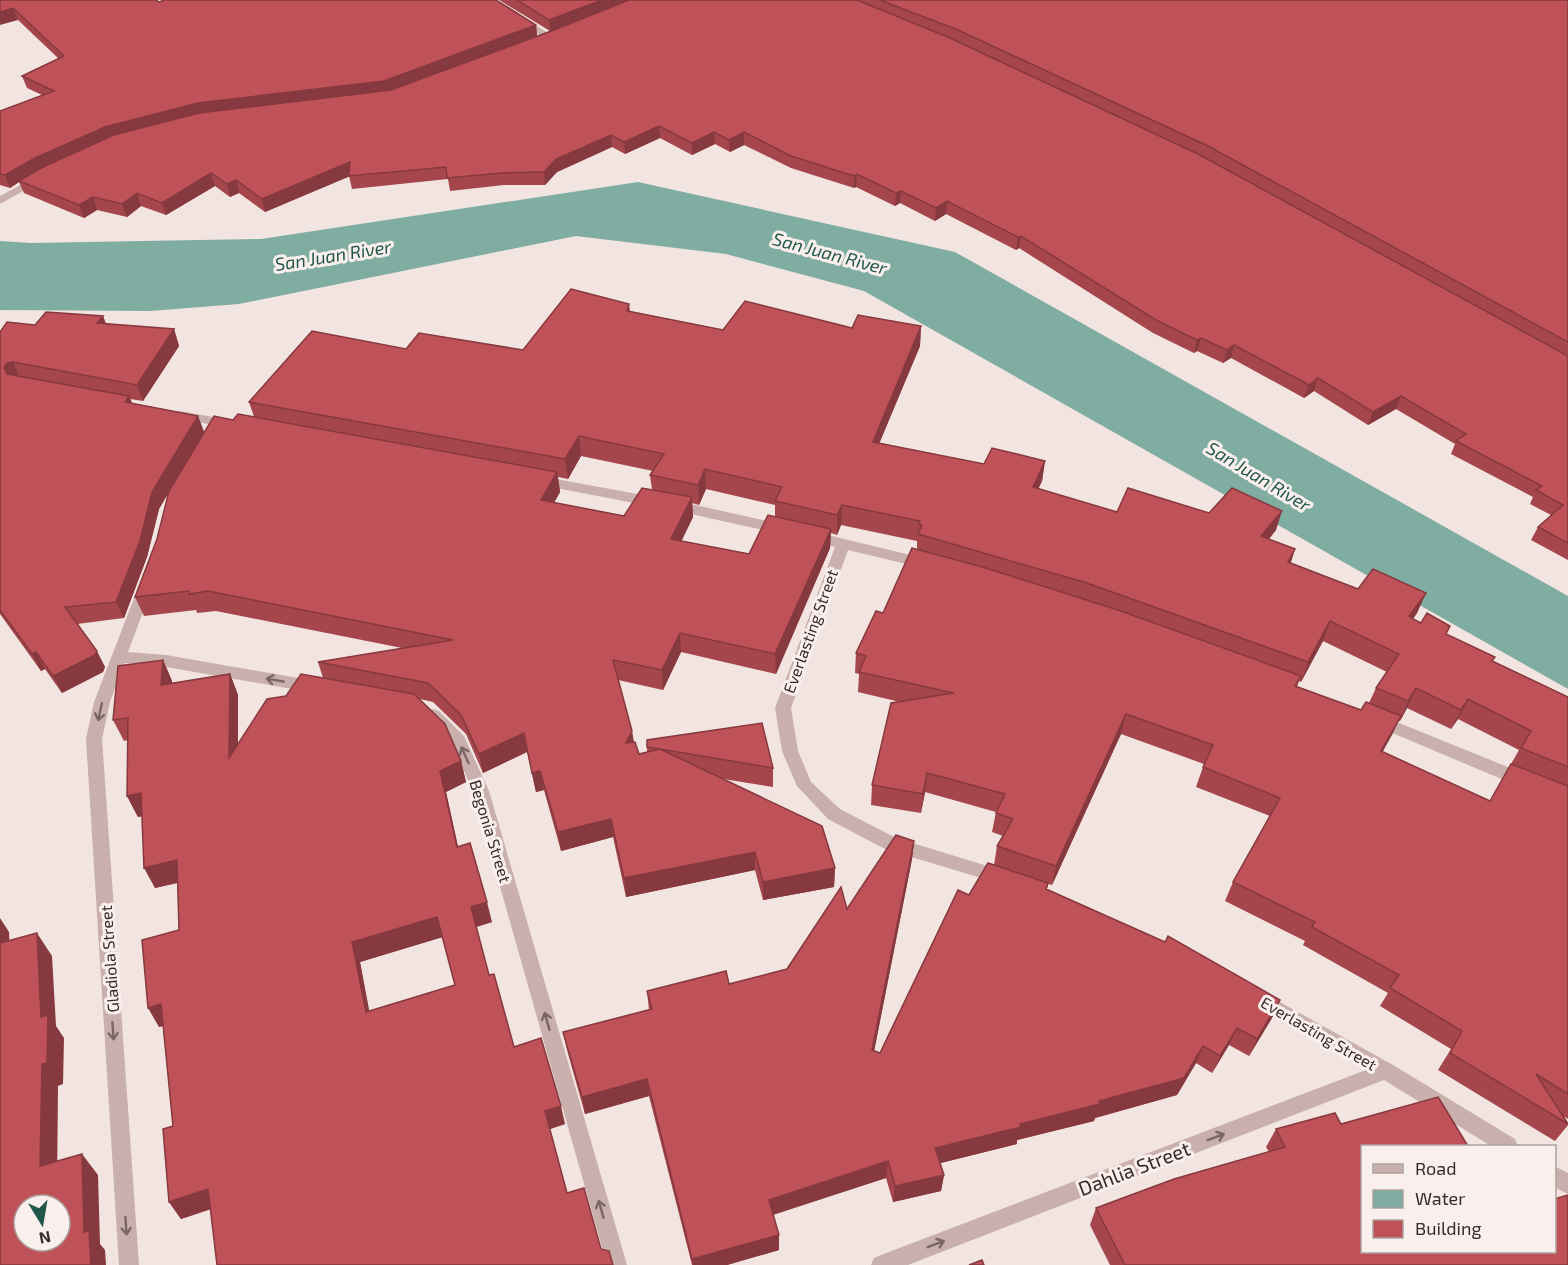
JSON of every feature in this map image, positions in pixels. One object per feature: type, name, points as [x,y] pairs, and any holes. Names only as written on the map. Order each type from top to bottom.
[{"type":"street","points":[[488,0],[551,39]]},
{"type":"street","points":[[540,42],[562,34]]},
{"type":"street","points":[[0,201],[45,174]]},
{"type":"street","points":[[161,411],[217,427],[243,427]]},
{"type":"street","points":[[523,478],[686,508],[939,567]]},
{"type":"street","name":"Everlasting Street","points":[[843,543],[783,708],[790,751],[805,786],[834,814],[891,844],[1012,881]]},
{"type":"street","name":"Gladiola Street","points":[[129,1265],[94,739],[102,702],[121,657],[148,580]]},
{"type":"street","points":[[121,657],[166,661],[336,691]]},
{"type":"street","name":"Begonia Street","points":[[415,706],[426,708],[458,740],[481,791],[617,1265]]},
{"type":"street","points":[[1364,715],[1542,789]]},
{"type":"street","name":"Everlasting Street","points":[[1246,991],[1386,1071],[1506,1145]]},
{"type":"street","name":"Dahlia Street","points":[[881,1265],[1386,1071]]},
{"type":"water","name":"San Juan River","points":[[638,182],[955,252],[1568,596],[1568,689],[864,291],[726,254],[576,236],[239,304],[150,311],[0,310],[0,241],[31,243],[261,239]]},
{"type":"building","points":[[0,0],[156,0],[159,2],[164,0],[496,0],[536,25],[384,81],[198,103],[105,127],[35,158],[5,175],[0,174],[0,111],[54,91],[22,76],[64,56],[13,8],[0,12]]},
{"type":"building","points":[[517,0],[602,0],[549,20]]},
{"type":"building","points":[[629,0],[857,0],[950,38],[1198,154],[1568,356],[1568,543],[1538,527],[1563,505],[1536,490],[1542,486],[1456,441],[1466,434],[1401,396],[1373,412],[1318,378],[1309,385],[1234,345],[1227,350],[1201,338],[1197,340],[1156,320],[1021,236],[1018,237],[947,201],[936,208],[901,191],[896,193],[857,174],[854,176],[791,156],[744,132],[729,140],[714,132],[692,143],[659,126],[624,142],[611,135],[556,159],[544,172],[447,178],[446,167],[349,176],[350,162],[262,199],[236,180],[227,184],[211,173],[162,203],[137,193],[122,204],[93,197],[79,205],[19,181],[45,166],[114,135],[199,113],[391,90]]},
{"type":"building","points":[[880,0],[1568,0],[1568,342],[1208,146],[958,30]]},
{"type":"building","points":[[571,289],[629,304],[627,311],[723,330],[745,301],[852,328],[858,315],[921,326],[873,442],[984,464],[992,448],[1045,461],[1033,487],[1117,512],[1128,488],[1209,513],[1232,488],[1282,511],[1261,536],[1295,549],[1288,562],[1358,589],[1373,569],[1426,593],[1409,616],[1411,618],[1421,623],[1427,613],[1450,626],[1446,634],[1495,657],[1492,661],[1568,697],[1568,767],[1521,748],[1531,731],[1468,699],[1461,710],[1416,688],[1408,701],[1376,688],[1399,654],[1330,621],[1308,662],[1087,583],[918,534],[922,525],[919,524],[920,521],[842,505],[837,515],[775,501],[782,487],[705,469],[698,485],[650,475],[664,454],[579,436],[565,459],[249,402],[312,331],[406,349],[419,333],[523,350]]},
{"type":"building","points":[[46,312],[103,316],[97,323],[174,329],[137,385],[13,362],[7,363],[4,368],[7,374],[129,396],[125,402],[198,416],[152,492],[140,541],[116,602],[65,607],[97,651],[95,655],[53,676],[36,652],[32,654],[0,610],[0,332],[7,322],[35,325]]},
{"type":"building","points":[[238,414],[557,472],[541,500],[624,516],[642,488],[692,497],[671,539],[749,554],[768,515],[831,529],[775,654],[680,633],[662,670],[613,660],[632,731],[626,743],[635,742],[639,754],[660,749],[822,826],[835,868],[763,882],[755,852],[624,878],[611,819],[558,832],[540,771],[532,773],[524,733],[479,754],[461,715],[428,683],[318,662],[453,640],[208,591],[135,597],[157,539],[169,491],[214,416],[233,420]]},
{"type":"building","points":[[912,548],[986,568],[1121,611],[1301,676],[1295,686],[1361,710],[1366,702],[1401,716],[1381,751],[1490,801],[1511,764],[1568,786],[1568,1094],[1536,1074],[1568,1124],[1450,1053],[1462,1031],[1390,988],[1399,975],[1312,927],[1315,922],[1233,882],[1280,798],[1203,767],[1213,745],[1126,714],[1056,866],[997,846],[1013,819],[996,813],[1005,794],[927,773],[923,794],[872,785],[891,703],[954,693],[859,672],[866,656],[856,653],[876,611],[883,613]]},
{"type":"building","points":[[163,660],[161,685],[230,674],[229,758],[267,699],[286,696],[301,674],[414,694],[445,724],[461,761],[440,771],[457,847],[470,843],[487,902],[471,907],[489,975],[494,974],[514,1047],[541,1038],[561,1106],[545,1111],[567,1193],[584,1188],[601,1249],[609,1251],[613,1265],[217,1265],[208,1189],[169,1202],[163,1129],[173,1126],[161,1004],[148,1008],[142,940],[179,930],[177,860],[144,868],[141,793],[127,796],[128,718],[113,720],[118,666]],"holes":[[[437,917],[455,985],[366,1012],[352,942]]]},
{"type":"building","points":[[762,723],[773,768],[647,747],[647,740]]},
{"type":"building","points":[[896,835],[914,841],[872,1050],[880,1053],[958,890],[969,895],[988,863],[1048,883],[1046,889],[1165,942],[1168,936],[1280,1000],[1257,1039],[1237,1028],[1220,1056],[1203,1046],[1184,1078],[1099,1101],[1100,1104],[1020,1124],[1021,1127],[935,1148],[944,1175],[895,1186],[888,1161],[769,1200],[779,1235],[692,1259],[647,1079],[582,1097],[563,1032],[652,1009],[647,991],[726,971],[729,984],[787,969],[841,887],[847,909]]},
{"type":"building","points":[[37,933],[41,1017],[48,1015],[47,1063],[42,1064],[40,1166],[82,1154],[84,1232],[89,1231],[91,1265],[0,1265],[0,943]]},
{"type":"building","points":[[1438,1097],[1467,1145],[1361,1145],[1361,1253],[1556,1253],[1556,1198],[1568,1195],[1568,1265],[1125,1265],[1096,1208],[1174,1179],[1285,1147],[1276,1129],[1335,1113],[1341,1124]]},
{"type":"building","points":[[982,1260],[984,1265],[969,1265]]}]
